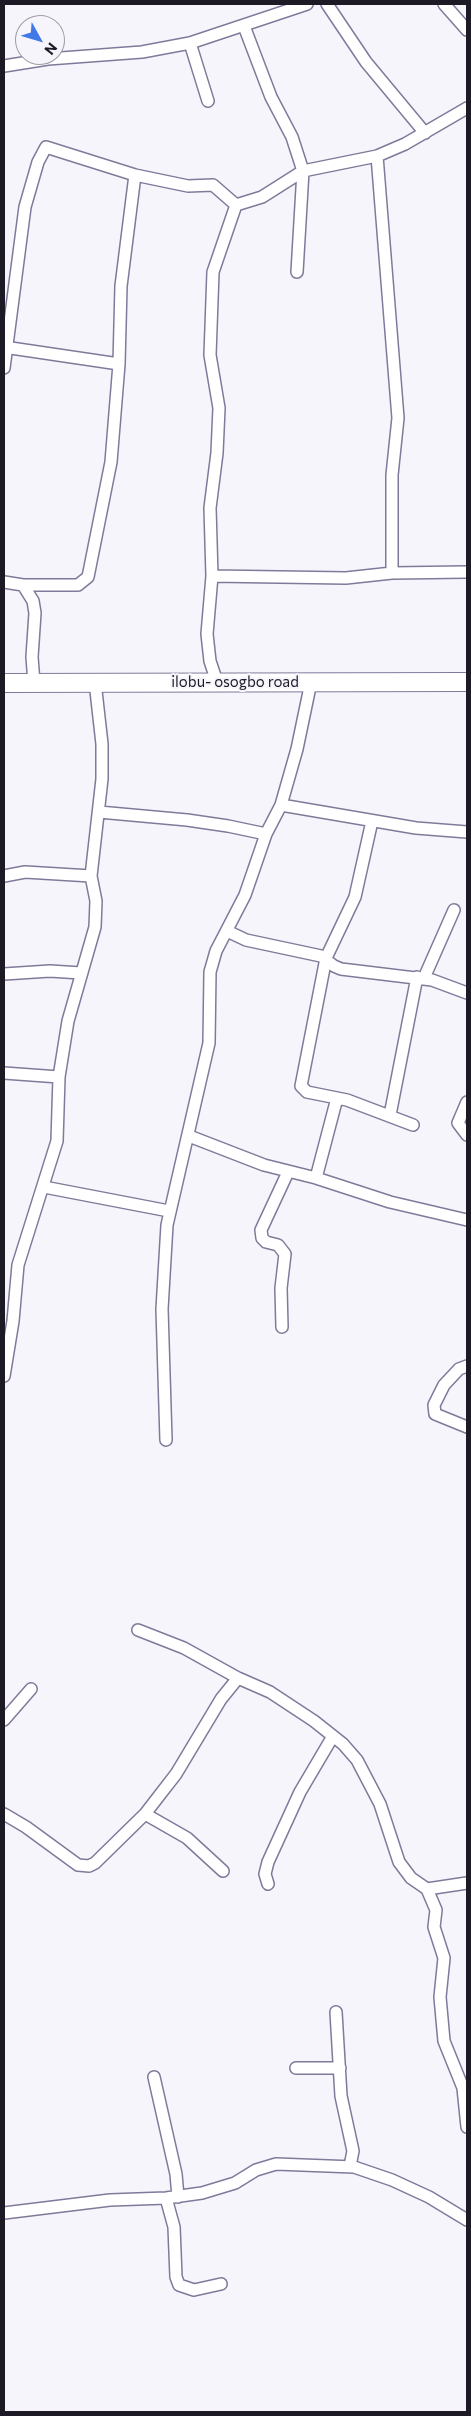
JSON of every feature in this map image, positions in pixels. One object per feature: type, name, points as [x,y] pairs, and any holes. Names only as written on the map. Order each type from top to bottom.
[{"type":"main road","name":"ilobu- osogbo road","points":[[4,683],[467,682]]},
{"type":"street","points":[[4,66],[48,59],[142,52],[190,43],[307,4]]},
{"type":"street","points":[[327,4],[366,62],[425,133]]},
{"type":"street","points":[[444,4],[467,30]]},
{"type":"street","points":[[244,26],[271,97],[292,137],[303,171],[297,272]]},
{"type":"street","points":[[190,43],[208,101]]},
{"type":"street","points":[[236,205],[262,198],[303,171],[377,156],[425,133],[467,108]]},
{"type":"street","points":[[4,368],[4,347],[25,207],[38,162],[46,147],[135,175],[188,186],[213,185],[236,205]]},
{"type":"street","points":[[377,156],[398,418],[392,475],[392,574]]},
{"type":"street","points":[[4,582],[23,585],[78,585],[88,577],[111,462],[119,364],[121,286],[135,175]]},
{"type":"street","points":[[217,682],[210,661],[207,634],[212,576],[210,508],[217,453],[219,408],[210,355],[214,272],[236,205]]},
{"type":"street","points":[[4,347],[119,364]]},
{"type":"street","points":[[212,576],[346,578],[392,574],[467,572]]},
{"type":"street","points":[[23,585],[30,593],[35,613],[32,657],[34,683]]},
{"type":"street","points":[[4,1376],[18,1265],[58,1141],[59,1077],[68,1021],[95,927],[96,901],[91,876],[102,778],[102,744],[95,682]]},
{"type":"street","points":[[166,1440],[162,1309],[169,1211],[189,1136],[209,1043],[210,972],[216,951],[245,895],[266,834],[281,805],[297,749],[311,682]]},
{"type":"street","points":[[281,805],[416,828],[467,832]]},
{"type":"street","points":[[99,812],[187,820],[266,834]]},
{"type":"street","points":[[372,821],[355,897],[326,958],[301,1086],[307,1092],[337,1098],[390,1115],[413,1125]]},
{"type":"street","points":[[4,876],[25,872],[91,876]]},
{"type":"street","points":[[390,1115],[420,978],[454,910]]},
{"type":"street","points":[[227,931],[246,940],[326,958],[334,966],[351,971],[420,978],[444,983],[467,993]]},
{"type":"street","points":[[4,974],[50,971],[81,973]]},
{"type":"street","points":[[4,1073],[59,1077]]},
{"type":"street","points":[[316,1178],[337,1098]]},
{"type":"street","points":[[467,1102],[458,1123],[467,1135]]},
{"type":"street","points":[[189,1136],[264,1165],[316,1178],[390,1202],[467,1220]]},
{"type":"street","points":[[282,1327],[281,1288],[285,1254],[278,1245],[266,1242],[262,1238],[261,1230],[288,1172]]},
{"type":"street","points":[[44,1187],[169,1211]]},
{"type":"street","points":[[467,1366],[459,1369],[444,1385],[434,1405],[435,1414],[467,1427]]},
{"type":"street","points":[[138,1630],[184,1648],[238,1678],[270,1692],[333,1736],[358,1760],[369,1780],[380,1804],[399,1862],[404,1870],[418,1885],[427,1889],[467,1883]]},
{"type":"street","points":[[4,1814],[26,1826],[69,1860],[83,1866],[89,1866],[100,1858],[145,1814],[176,1774],[221,1699],[238,1678]]},
{"type":"street","points":[[4,1720],[31,1689]]},
{"type":"street","points":[[268,1884],[265,1874],[268,1862],[300,1792],[333,1736]]},
{"type":"street","points":[[145,1814],[187,1838],[223,1870]]},
{"type":"street","points":[[427,1889],[436,1910],[434,1927],[444,1958],[440,1997],[444,2041],[463,2088],[467,2127]]},
{"type":"street","points":[[336,2012],[341,2096],[354,2151],[350,2166]]},
{"type":"street","points":[[296,2068],[340,2068]]},
{"type":"street","points":[[154,2077],[176,2174],[178,2196]]},
{"type":"street","points":[[4,2214],[110,2200],[178,2196],[235,2183],[256,2170],[276,2164],[350,2166],[392,2180],[429,2197],[467,2220]]},
{"type":"street","points":[[166,2198],[174,2228],[176,2277],[179,2286],[194,2290],[221,2284]]}]
